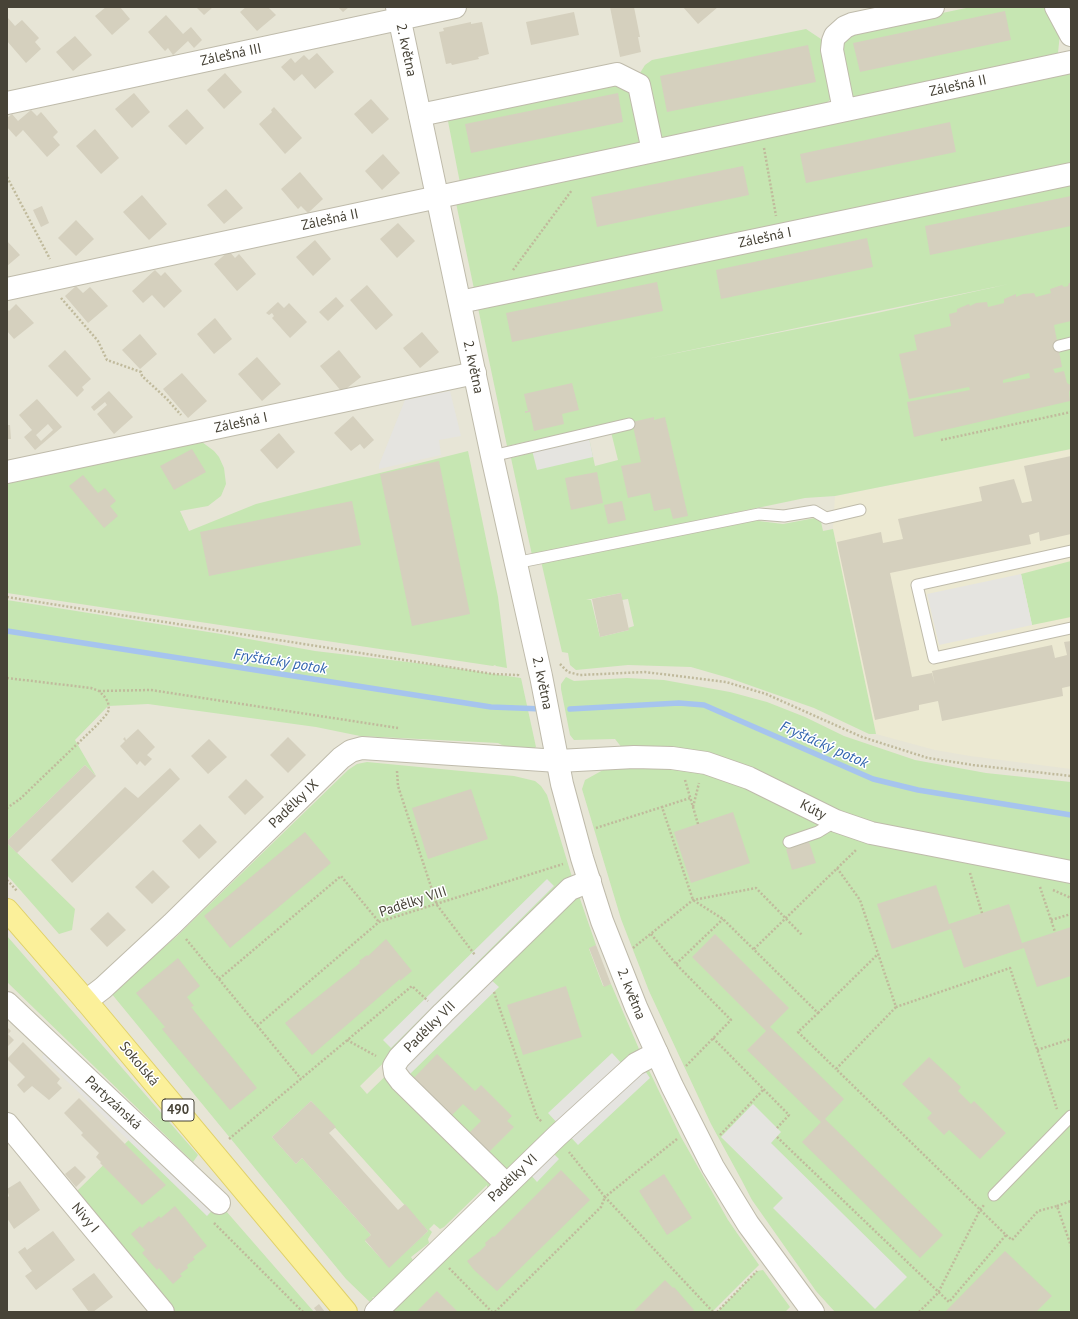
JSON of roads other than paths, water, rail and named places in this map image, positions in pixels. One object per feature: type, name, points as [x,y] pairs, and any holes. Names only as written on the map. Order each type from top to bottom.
[{"type":"main road","name":"Sokolská","points":[[7,910],[86,1001],[346,1312]]},
{"type":"street","name":"Zálešná III","points":[[7,103],[398,13],[455,7]]},
{"type":"street","points":[[844,110],[832,50],[835,36],[845,27],[852,24],[933,7]]},
{"type":"street","points":[[1056,7],[1071,36]]},
{"type":"street","name":"2. května","points":[[398,13],[515,563],[546,668],[553,739],[582,858],[605,927],[636,1007],[693,1128],[725,1187],[771,1256],[813,1312]]},
{"type":"street","name":"Zálešná II","points":[[7,289],[1071,62]]},
{"type":"street","points":[[420,115],[617,74],[639,85],[653,151]]},
{"type":"street","name":"Zálešná I","points":[[460,302],[1071,174]]},
{"type":"street","name":"Zálešná I","points":[[7,472],[475,373]]},
{"type":"street","name":"Padělky IX","points":[[86,1001],[103,988],[172,924],[345,754],[362,748],[558,761]]},
{"type":"street","name":"Kúty","points":[[558,761],[634,757],[672,758],[706,763],[749,778],[836,821],[871,833],[1071,872]]},
{"type":"street","name":"Padělky VII","points":[[506,1184],[401,1081],[395,1073],[394,1066],[398,1058],[570,889],[590,881]]},
{"type":"street","name":"Partyzánská","points":[[7,1003],[219,1203]]},
{"type":"street","name":"Padělky VI","points":[[376,1312],[557,1136],[636,1064],[657,1053]]},
{"type":"street","name":"Nivy I","points":[[7,1124],[163,1312]]},
{"type":"lane","points":[[1058,346],[1071,343]]},
{"type":"lane","points":[[492,456],[629,424]]},
{"type":"lane","points":[[515,563],[759,514],[784,516],[814,511],[826,518],[860,510]]},
{"type":"lane","points":[[1071,551],[917,585],[934,658],[1071,628]]},
{"type":"lane","points":[[788,842],[818,832],[836,821]]},
{"type":"lane","points":[[994,1195],[1071,1116]]},
{"type":"waterway","name":"Fryštácký potok","points":[[7,631],[491,707],[543,709]]},
{"type":"waterway","name":"Fryštácký potok","points":[[570,709],[679,703],[704,705],[873,779],[918,790],[1071,815]]}]
